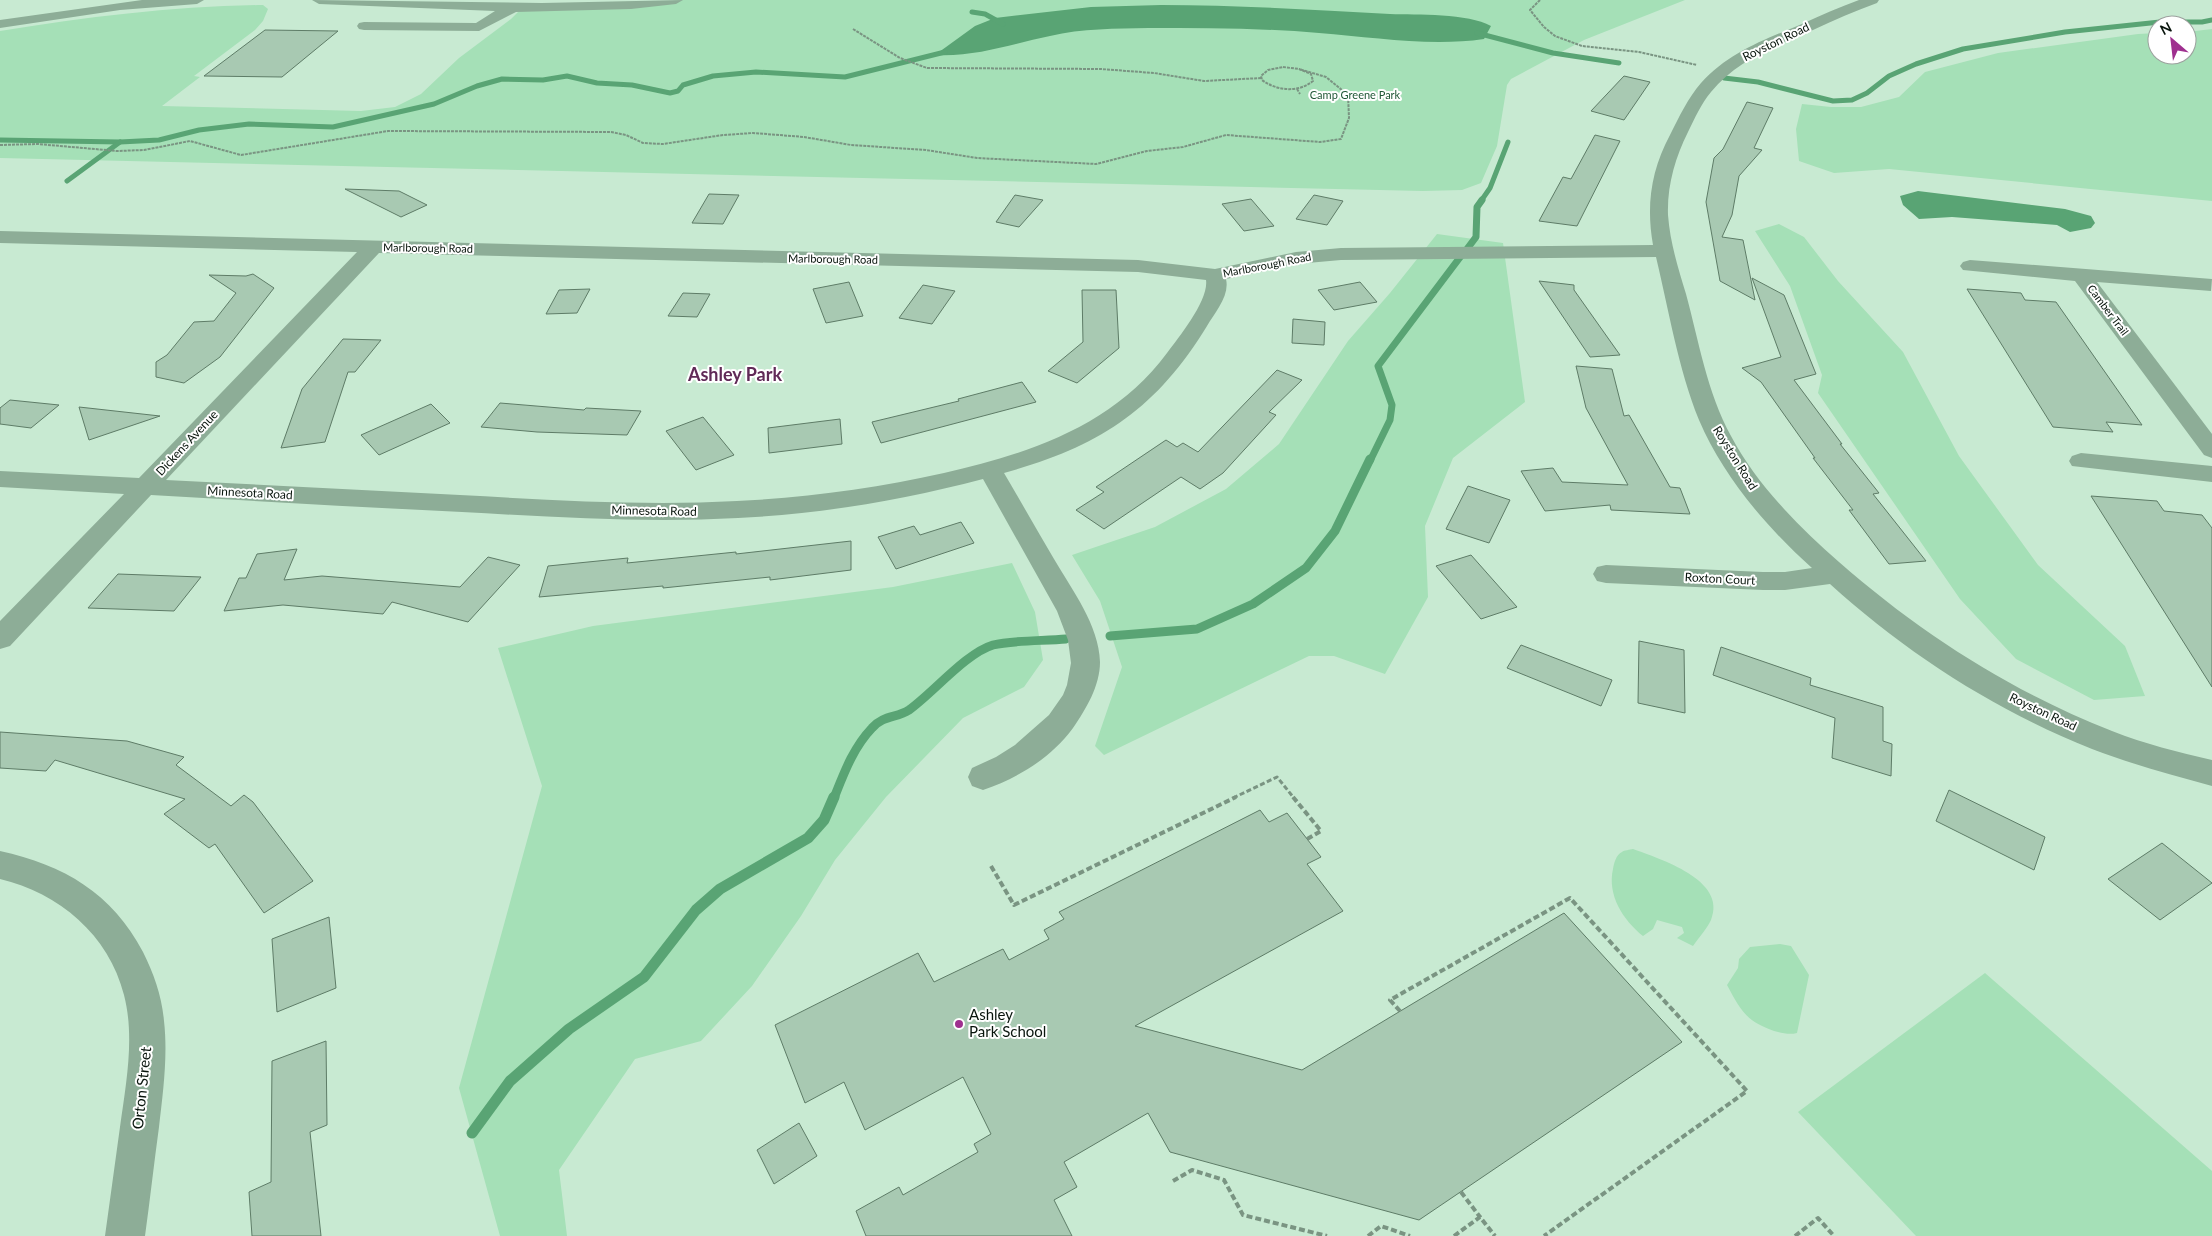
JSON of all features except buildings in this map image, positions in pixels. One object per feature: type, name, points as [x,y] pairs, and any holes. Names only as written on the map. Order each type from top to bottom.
[{"type":"street","points":[[0,24],[120,6],[197,0]]},
{"type":"street","points":[[318,0],[574,8],[676,0]]},
{"type":"street","name":"Royston Road","points":[[1872,0],[1766,44],[1749,53],[1722,72],[1710,82],[1694,103],[1670,150],[1660,191],[1659,215],[1664,251],[1702,397],[1718,435],[1743,476],[1766,506],[1834,574],[1889,619],[1951,662],[1998,690],[2090,734],[2140,753],[2212,772]]},
{"type":"street","points":[[386,3],[364,26],[479,27],[513,7]]},
{"type":"street","name":"Marlborough Road","points":[[0,237],[1138,266],[1215,275],[1296,258],[1341,254],[1664,251]]},
{"type":"street","name":"Dickens Avenue","points":[[0,639],[373,247]]},
{"type":"street","points":[[1970,266],[2081,275]]},
{"type":"street","name":"Minnesota Road","points":[[0,479],[261,494],[586,509],[711,511],[785,506],[858,498],[916,488],[1035,456],[1080,436],[1119,414],[1152,386],[1184,347],[1216,293],[1215,275]]},
{"type":"street","name":"Camber Trail","points":[[2081,275],[2212,284]]},
{"type":"street","name":"Camber Trail","points":[[2081,275],[2212,450]]},
{"type":"street","points":[[2081,462],[2212,474]]},
{"type":"street","points":[[983,777],[1014,762],[1035,747],[1055,727],[1072,707],[1080,691],[1086,669],[1079,630],[1071,612],[989,469]]},
{"type":"street","name":"Roxton Court","points":[[1606,574],[1763,581],[1785,581],[1834,574]]},
{"type":"street","name":"Orton Street","points":[[0,865],[23,869],[66,889],[93,909],[122,945],[138,980],[145,1007],[148,1057],[125,1236]]},
{"type":"path","points":[[1540,0],[1530,10],[1544,28],[1556,36],[1582,46],[1639,52],[1722,72]]},
{"type":"path","points":[[853,28],[900,58],[927,68],[1101,69],[1154,73],[1204,81],[1262,78],[1272,86],[1297,89],[1310,85],[1313,81],[1311,74],[1299,69]]},
{"type":"path","points":[[0,145],[38,144],[117,151],[144,150],[190,141],[241,154],[388,131],[611,132],[626,135],[643,143],[663,144],[723,135],[753,133],[804,137],[851,145],[926,150],[976,158],[1096,164],[1147,151],[1183,146],[1226,135],[1320,142],[1341,139],[1349,118],[1348,95],[1332,79],[1314,71],[1275,68],[1263,73],[1262,78]]},
{"type":"path","points":[[1297,89],[1300,94]]},
{"type":"path","points":[[991,866],[1014,905],[1277,777],[1321,831],[1307,839]]},
{"type":"path","points":[[1400,1011],[1390,1000],[1570,898],[1747,1091],[1544,1236]]},
{"type":"path","points":[[1173,1181],[1192,1170],[1224,1180],[1243,1215],[1327,1236]]},
{"type":"path","points":[[1461,1192],[1495,1236]]},
{"type":"path","points":[[1454,1236],[1480,1217]]},
{"type":"path","points":[[1796,1236],[1818,1218],[1834,1236]]},
{"type":"path","points":[[1368,1236],[1381,1226],[1410,1236]]},
{"type":"green space","name":"Camp Greene Park","points":[[682,0],[1685,0],[1584,40],[1511,79],[1507,85],[1497,146],[1481,183],[1462,190],[1423,191],[0,158],[0,31],[131,13],[263,5],[268,9],[263,21],[255,30],[194,76],[200,77],[162,106],[361,111],[395,107],[421,94],[459,58],[511,19],[522,8],[654,3]]},
{"type":"green space","points":[[2212,29],[2212,201],[1889,169],[1834,173],[1799,161],[1796,129],[1802,104],[1831,107],[1861,107],[1899,97],[1925,72],[1998,53],[2138,34],[2147,34],[2147,65],[2197,65],[2197,31]]},
{"type":"green space","points":[[1779,224],[1804,237],[1838,281],[1903,352],[1959,456],[2038,565],[2125,646],[2145,696],[2094,700],[2016,659],[1960,599],[1818,393],[1822,375],[1790,286],[1755,231]]},
{"type":"green space","points":[[1437,234],[1503,243],[1525,402],[1453,458],[1425,526],[1428,597],[1385,674],[1334,656],[1309,656],[1104,755],[1095,746],[1122,667],[1100,601],[1072,555],[1155,527],[1226,489],[1279,444],[1348,341],[1390,293]]},
{"type":"green space","points":[[1012,563],[1035,612],[1043,660],[1024,687],[963,718],[886,797],[835,860],[801,916],[752,986],[701,1041],[635,1059],[559,1170],[567,1236],[500,1236],[459,1088],[542,786],[498,648],[593,626],[893,587]]},
{"type":"green space","points":[[1633,849],[1674,865],[1688,873],[1710,893],[1714,906],[1711,920],[1693,946],[1677,938],[1684,933],[1682,927],[1657,920],[1653,929],[1643,936],[1623,915],[1612,888],[1613,869],[1620,853]]},
{"type":"green space","points":[[1780,944],[1791,946],[1809,975],[1797,1033],[1794,1034],[1774,1031],[1751,1019],[1736,1002],[1727,985],[1738,968],[1739,959],[1750,947]]},
{"type":"green space","points":[[1985,973],[2212,1171],[2212,1236],[1916,1236],[1798,1112]]},
{"type":"shaded area","points":[[1161,5],[1442,16],[1469,19],[1491,26],[1484,39],[1443,42],[1255,29],[1099,29],[1062,33],[979,52],[935,55],[975,26],[995,18],[1091,7]]},
{"type":"shaded area","points":[[1918,191],[2065,209],[2091,216],[2095,223],[2091,228],[2070,232],[2057,225],[1952,217],[1919,219],[1903,205],[1900,196]]},
{"type":"waterway","points":[[972,12],[985,14],[1003,24]]},
{"type":"waterway","points":[[1724,78],[1758,82],[1833,101],[1852,100],[1867,93],[1889,76],[1916,64],[1963,49],[2065,32],[2160,22],[2202,22],[2212,20]]},
{"type":"waterway","points":[[1477,33],[1553,53],[1619,63]]},
{"type":"waterway","points":[[120,142],[159,140],[199,130],[249,124],[333,127],[434,104],[477,86],[502,79],[543,80],[567,76],[597,83],[632,85],[670,93],[678,91],[683,85],[713,76],[756,72],[845,77],[945,52]]},
{"type":"waterway","points":[[0,140],[120,142]]},
{"type":"waterway","points":[[67,181],[120,142]]},
{"type":"waterway","points":[[1481,201],[1490,188],[1508,142]]},
{"type":"waterway","points":[[1467,249],[1476,237],[1477,207],[1482,200]]},
{"type":"waterway","points":[[1370,461],[1390,420],[1392,405],[1378,366],[1461,256]]},
{"type":"waterway","points":[[1110,636],[1197,629],[1253,604],[1306,568],[1335,531],[1370,459]]},
{"type":"waterway","points":[[834,798],[854,752],[872,728],[885,719],[909,710],[972,656],[983,649],[1001,643],[1066,639]]},
{"type":"waterway","points":[[472,1133],[510,1081],[569,1029],[644,977],[696,910],[720,889],[808,838],[824,820],[834,797]]},
{"type":"place","name":"Ashley Park School","points":[[959,1024]]},
{"type":"district","name":"Ashley Park","points":[[735,375]]}]
